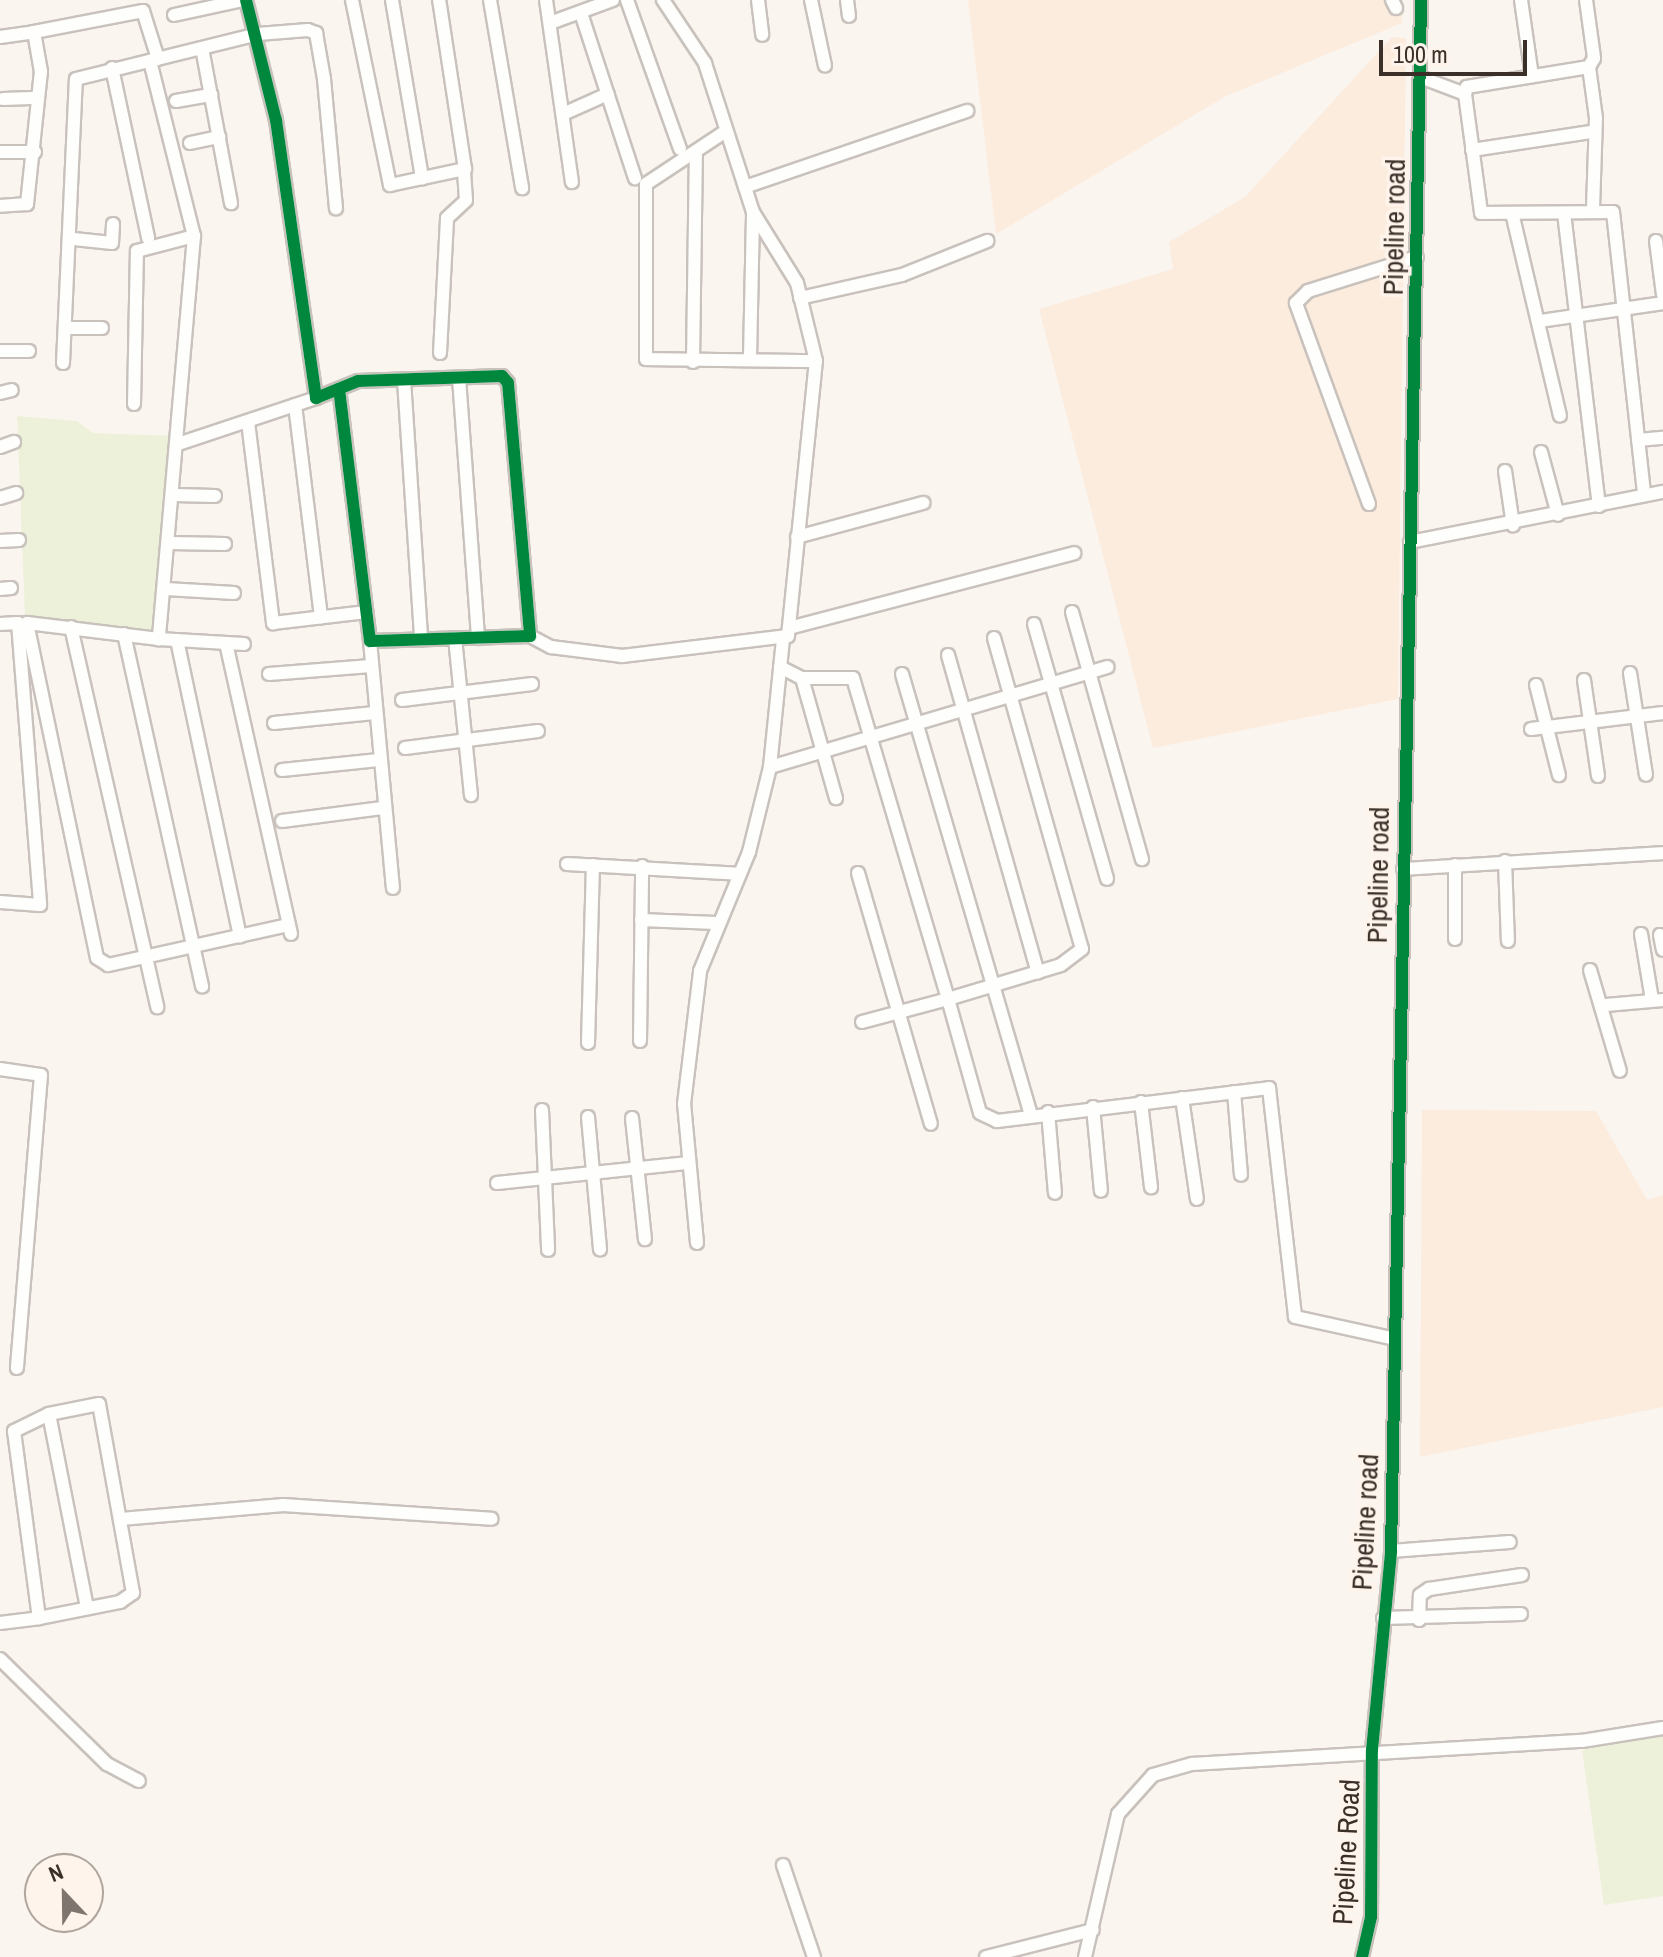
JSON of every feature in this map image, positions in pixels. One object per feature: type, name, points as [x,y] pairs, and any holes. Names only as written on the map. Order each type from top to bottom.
[{"type":"street","points":[[174,15],[245,0],[258,34],[316,398]]},
{"type":"street","points":[[352,0],[385,182],[464,171]]},
{"type":"street","points":[[392,0],[422,178]]},
{"type":"street","points":[[439,0],[466,200],[447,218],[440,353]]},
{"type":"street","points":[[490,0],[522,188]]},
{"type":"street","points":[[546,0],[572,182]]},
{"type":"street","points":[[550,23],[613,0]]},
{"type":"street","points":[[627,0],[680,149]]},
{"type":"street","points":[[663,0],[697,45],[753,212],[800,298],[816,361],[770,767],[738,874],[716,923],[700,971],[684,1104],[686,1163],[697,1243]]},
{"type":"street","points":[[758,0],[762,35]]},
{"type":"street","points":[[811,0],[825,66]]},
{"type":"street","points":[[847,0],[849,16]]},
{"type":"street","name":"Pipeline road","points":[[1372,1750],[1391,1551],[1421,0]]},
{"type":"street","points":[[1521,0],[1532,76]]},
{"type":"street","points":[[1586,0],[1594,58],[1589,67],[1596,118],[1591,132],[1593,208]]},
{"type":"street","points":[[588,7],[608,94],[635,178]]},
{"type":"street","points":[[0,37],[143,11],[194,236],[181,443],[159,639]]},
{"type":"street","points":[[63,363],[74,239],[75,82],[112,68],[258,34],[302,27],[316,33],[336,208]]},
{"type":"street","points":[[0,206],[27,204],[35,152],[38,98],[34,32]]},
{"type":"street","points":[[202,48],[231,203]]},
{"type":"street","points":[[1589,67],[1467,87],[1465,94],[1472,150],[1481,213],[1513,217],[1593,208],[1613,212],[1644,495]]},
{"type":"street","points":[[112,68],[148,238]]},
{"type":"street","points":[[1420,77],[1465,94]]},
{"type":"street","points":[[563,114],[608,94]]},
{"type":"street","points":[[176,101],[211,95]]},
{"type":"street","points":[[3,99],[38,98]]},
{"type":"street","points":[[745,187],[967,111]]},
{"type":"street","points":[[726,131],[646,184],[646,359],[693,362],[750,358],[816,361]]},
{"type":"street","points":[[1472,150],[1591,132]]},
{"type":"street","points":[[190,143],[219,137]]},
{"type":"street","points":[[0,152],[35,152]]},
{"type":"street","points":[[693,362],[696,153]]},
{"type":"street","points":[[750,358],[753,212]]},
{"type":"street","points":[[1564,213],[1580,315],[1599,506]]},
{"type":"street","points":[[1513,217],[1560,416]]},
{"type":"street","points":[[74,239],[112,243],[113,224]]},
{"type":"street","points":[[134,404],[137,251],[194,236]]},
{"type":"street","points":[[800,298],[902,275],[987,241]]},
{"type":"street","points":[[1656,241],[1663,295]]},
{"type":"street","points":[[1369,504],[1296,303],[1308,291],[1417,257]]},
{"type":"street","points":[[1540,321],[1663,303]]},
{"type":"street","points":[[68,328],[102,328]]},
{"type":"street","points":[[0,351],[29,351]]},
{"type":"street","points":[[181,443],[339,389],[404,380],[502,376],[508,383],[530,636]]},
{"type":"street","points":[[459,378],[478,638]]},
{"type":"street","points":[[404,380],[421,639]]},
{"type":"street","points":[[339,389],[370,641],[382,808],[393,888]]},
{"type":"street","points":[[295,405],[321,617]]},
{"type":"street","points":[[248,422],[273,623],[366,612]]},
{"type":"street","points":[[1638,440],[1663,438]]},
{"type":"street","points":[[0,447],[14,442]]},
{"type":"street","points":[[1541,452],[1558,515]]},
{"type":"street","points":[[1505,471],[1513,525]]},
{"type":"street","points":[[1410,542],[1513,525],[1663,492]]},
{"type":"street","points":[[0,498],[16,493]]},
{"type":"street","points":[[175,495],[215,496]]},
{"type":"street","points":[[797,537],[923,503]]},
{"type":"street","points":[[0,541],[19,540]]},
{"type":"street","points":[[170,543],[225,544]]},
{"type":"street","points":[[370,641],[530,636],[551,647],[622,656],[786,633],[1074,553]]},
{"type":"street","points":[[166,589],[234,593]]},
{"type":"street","points":[[1072,612],[1092,671],[1142,859]]},
{"type":"street","points":[[0,624],[18,623],[40,905],[0,902]]},
{"type":"street","points":[[226,643],[290,930],[240,936],[108,965],[97,958],[27,623],[159,639],[244,644]]},
{"type":"street","points":[[1034,624],[1048,684],[1107,879]]},
{"type":"street","points":[[71,627],[157,1007]]},
{"type":"street","points":[[124,634],[202,986]]},
{"type":"street","points":[[455,638],[468,740],[471,795]]},
{"type":"street","points":[[862,1022],[1038,972],[1082,949],[994,638]]},
{"type":"street","points":[[177,640],[240,936]]},
{"type":"street","points":[[948,655],[1038,972]]},
{"type":"street","points":[[269,674],[371,666]]},
{"type":"street","points":[[780,667],[802,678],[850,675],[980,1113],[997,1121],[1048,1112],[1269,1088],[1295,1317],[1395,1339]]},
{"type":"street","points":[[770,767],[1107,667]]},
{"type":"street","points":[[1630,673],[1646,775]]},
{"type":"street","points":[[902,674],[1031,1115]]},
{"type":"street","points":[[802,678],[836,798]]},
{"type":"street","points":[[1584,680],[1598,776]]},
{"type":"street","points":[[402,700],[532,684]]},
{"type":"street","points":[[1536,685],[1559,775]]},
{"type":"street","points":[[274,723],[375,713]]},
{"type":"street","points":[[1531,729],[1663,713]]},
{"type":"street","points":[[405,748],[538,731]]},
{"type":"street","points":[[282,770],[378,760]]},
{"type":"street","points":[[282,821],[382,808]]},
{"type":"street","points":[[1403,869],[1663,853]]},
{"type":"street","points":[[1505,861],[1508,941]]},
{"type":"street","points":[[567,864],[738,874]]},
{"type":"street","points":[[588,1043],[593,865]]},
{"type":"street","points":[[1455,865],[1455,939]]},
{"type":"street","points":[[640,1041],[642,866]]},
{"type":"street","points":[[858,873],[931,1124]]},
{"type":"street","points":[[641,920],[716,923]]},
{"type":"street","points":[[1606,1005],[1658,1000],[1641,934]]},
{"type":"street","points":[[1660,935],[1663,950]]},
{"type":"street","points":[[1590,970],[1606,1005],[1620,1071]]},
{"type":"street","points":[[0,1069],[41,1075],[17,1368]]},
{"type":"street","points":[[1234,1092],[1241,1175]]},
{"type":"street","points":[[1182,1098],[1197,1199]]},
{"type":"street","points":[[1141,1102],[1151,1187]]},
{"type":"street","points":[[1093,1107],[1101,1191]]},
{"type":"street","points":[[542,1110],[548,1250]]},
{"type":"street","points":[[1048,1112],[1055,1193]]},
{"type":"street","points":[[588,1117],[600,1249]]},
{"type":"street","points":[[632,1118],[645,1239]]},
{"type":"street","points":[[497,1183],[545,1174],[686,1163]]},
{"type":"street","points":[[0,1623],[39,1618],[87,1608],[133,1593],[104,1407],[49,1414],[14,1431],[39,1618]]},
{"type":"street","points":[[49,1414],[87,1608]]},
{"type":"street","points":[[121,1519],[283,1505],[492,1519]]},
{"type":"street","points":[[1391,1551],[1510,1542]]},
{"type":"street","points":[[1419,1620],[1420,1595],[1429,1589],[1522,1575]]},
{"type":"street","points":[[1383,1618],[1419,1620],[1521,1614]]},
{"type":"street","points":[[0,1659],[107,1764],[139,1781]]},
{"type":"street","points":[[1085,1957],[1118,1814],[1153,1775],[1192,1764],[1372,1750],[1582,1741],[1663,1728]]},
{"type":"street","name":"Pipeline Road","points":[[1362,1957],[1371,1917],[1372,1750]]},
{"type":"street","points":[[783,1865],[814,1957]]},
{"type":"street","points":[[986,1957],[1014,1954],[1093,1930]]},
{"type":"shaded area","points":[[968,0],[1401,0],[1402,23],[1224,97],[996,234]]},
{"type":"shaded area","points":[[1392,37],[1406,38],[1398,699],[1153,748],[1039,309],[1173,269],[1169,242],[1245,197]]},
{"type":"shaded area","points":[[1422,1110],[1596,1111],[1647,1200],[1663,1195],[1663,1407],[1420,1457]]},
{"type":"green space","points":[[17,416],[77,421],[93,433],[178,436],[155,632],[25,616]]},
{"type":"green space","points":[[1663,1735],[1663,1896],[1604,1905],[1582,1750]]},
{"type":"cycle path","points":[[246,0],[276,120],[316,398],[358,381],[502,376],[508,383],[530,636],[370,641],[339,389]]},
{"type":"cycle path","points":[[1362,1957],[1371,1917],[1372,1750],[1391,1551],[1421,0]]}]
